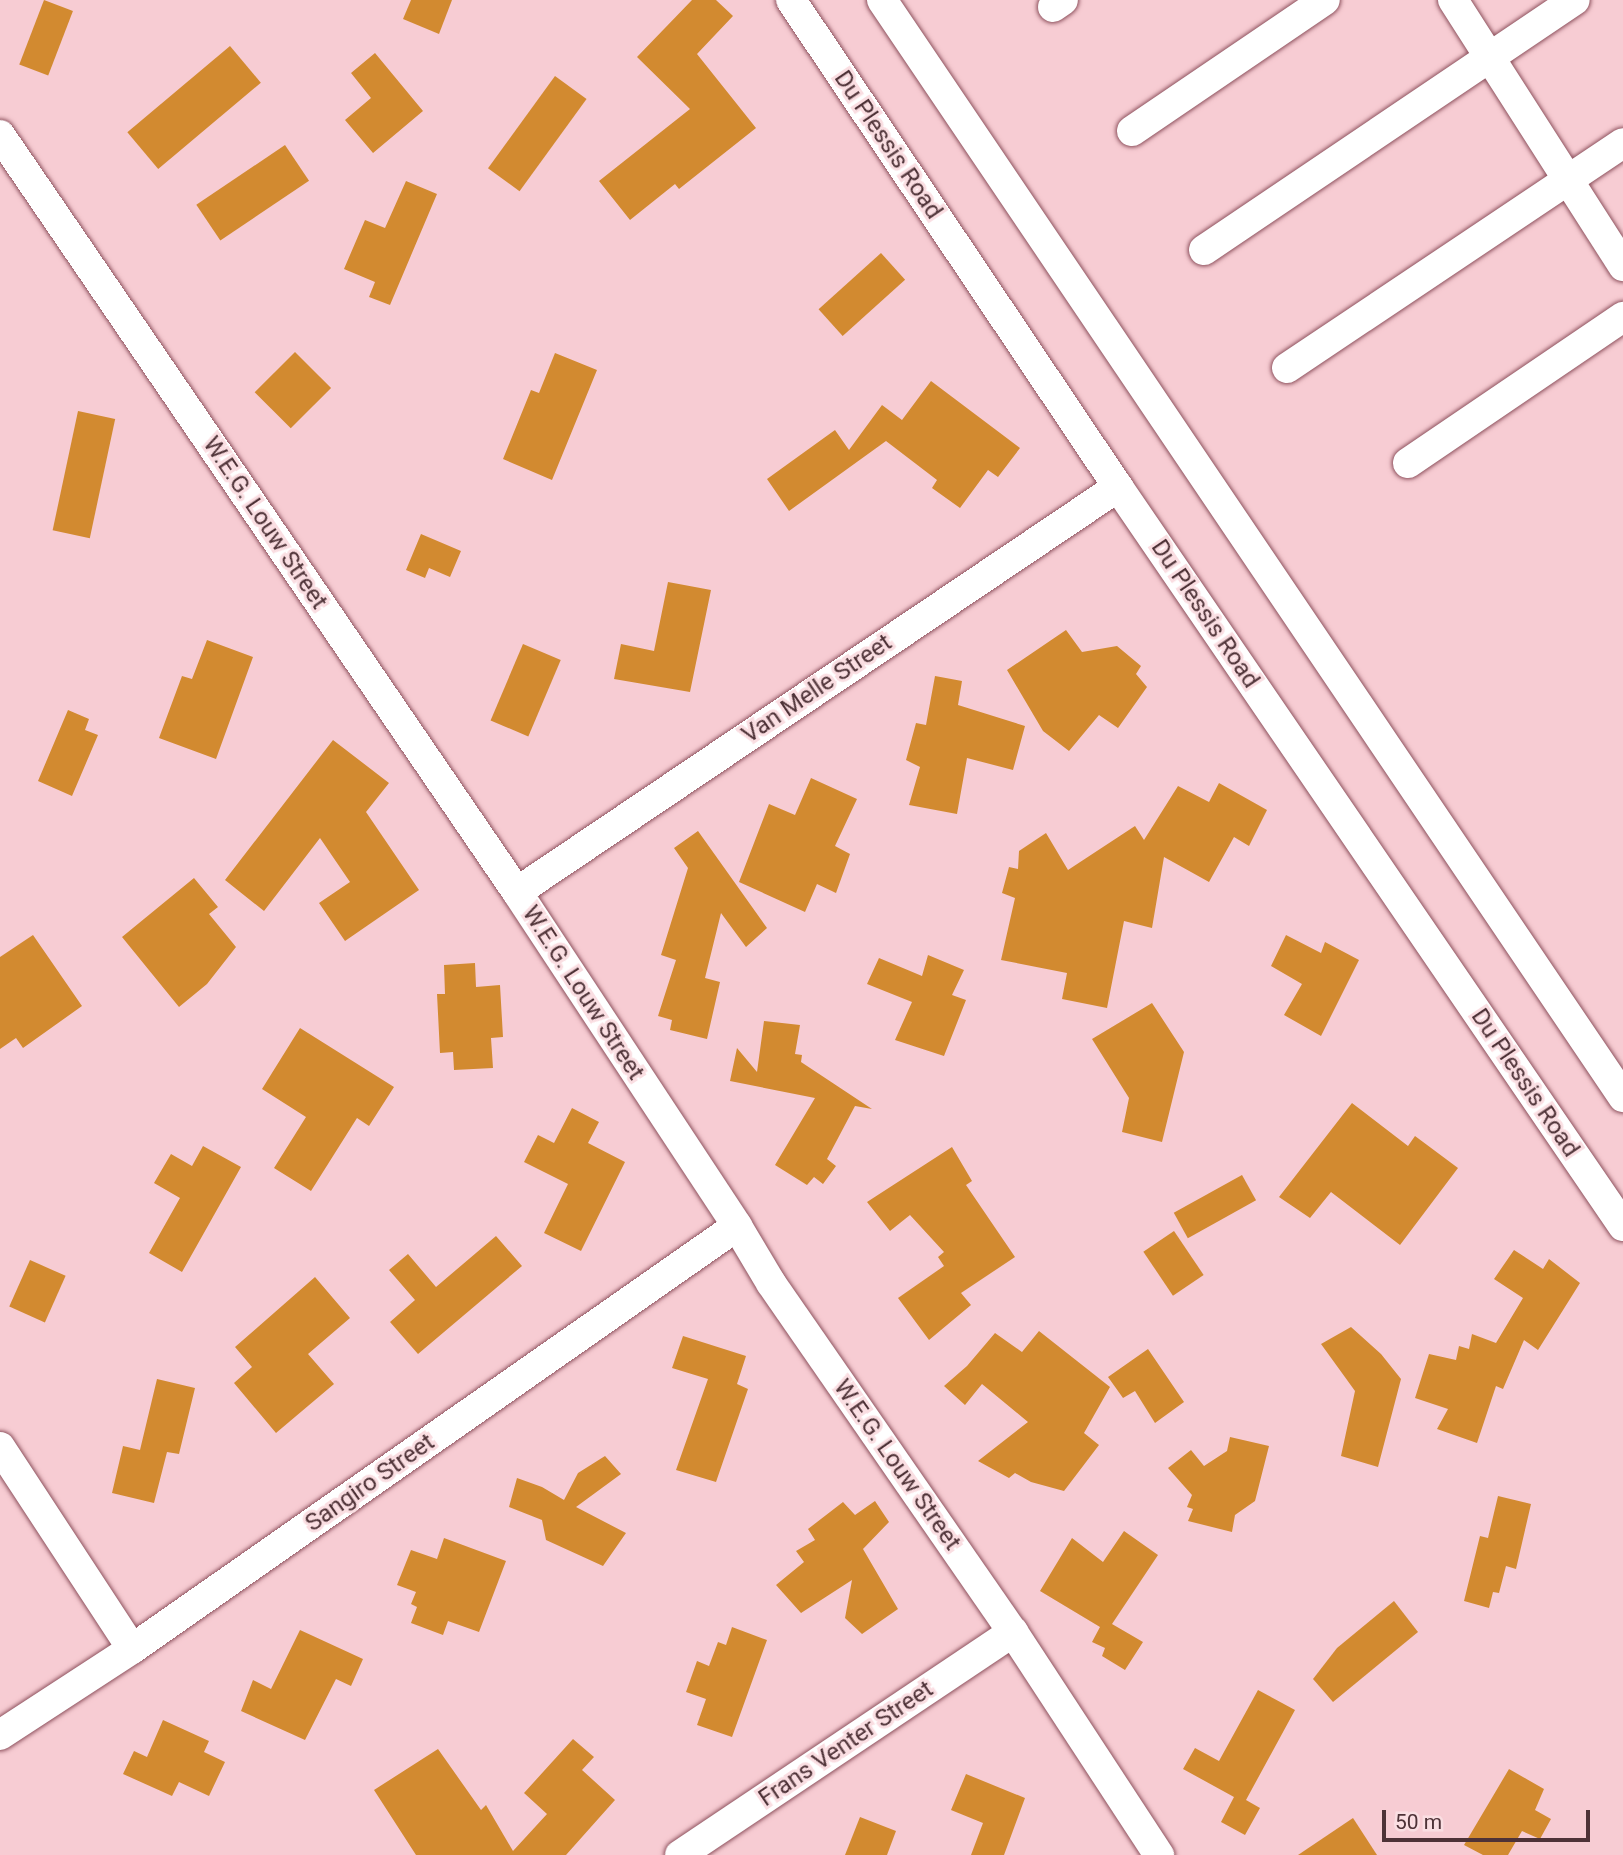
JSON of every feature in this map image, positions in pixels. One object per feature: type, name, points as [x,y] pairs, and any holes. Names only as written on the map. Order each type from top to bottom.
[{"type":"street","name":"Du Plessis Road","points":[[791,0],[1118,487],[1623,1226]]},
{"type":"street","points":[[882,0],[1623,1097]]},
{"type":"street","points":[[1132,131],[1325,0]]},
{"type":"street","points":[[1453,0],[1623,265]]},
{"type":"street","points":[[1203,250],[1574,0]]},
{"type":"street","name":"W.E.G. Louw Street","points":[[0,135],[517,892],[737,1226],[771,1283],[1013,1632],[1159,1855]]},
{"type":"street","points":[[1287,368],[1623,144]]},
{"type":"street","points":[[1408,463],[1623,317]]},
{"type":"street","name":"Van Melle Street","points":[[517,892],[1118,487]]},
{"type":"street","name":"Sangiro Street","points":[[0,1735],[132,1649],[737,1226]]},
{"type":"street","points":[[0,1447],[132,1649]]},
{"type":"street","name":"Frans Venter Street","points":[[680,1855],[1013,1632]]},
{"type":"building","points":[[44,0],[73,11],[48,76],[19,64]]},
{"type":"building","points":[[411,0],[452,0],[439,34],[403,19]]},
{"type":"building","points":[[692,0],[716,0],[733,16],[697,54],[756,128],[679,189],[675,184],[630,220],[599,181],[690,109],[637,57]]},
{"type":"building","points":[[230,46],[261,83],[158,169],[127,132]]},
{"type":"building","points":[[375,53],[423,111],[373,153],[345,120],[371,98],[351,73]]},
{"type":"building","points":[[555,76],[587,99],[520,191],[488,168]]},
{"type":"building","points":[[285,145],[309,181],[220,240],[196,205]]},
{"type":"building","points":[[406,181],[437,194],[390,305],[369,297],[375,282],[344,269],[365,220],[385,228]]},
{"type":"building","points":[[881,253],[905,280],[843,336],[819,309]]},
{"type":"building","points":[[295,352],[331,388],[291,428],[255,392]]},
{"type":"building","points":[[555,353],[597,370],[552,480],[503,459],[531,390],[539,393]]},
{"type":"building","points":[[931,381],[1020,448],[998,477],[988,470],[960,508],[932,488],[937,480],[886,441],[789,511],[767,479],[835,430],[849,450],[882,405],[902,420]]},
{"type":"building","points":[[78,411],[115,419],[90,538],[53,530]]},
{"type":"building","points":[[421,534],[461,551],[450,577],[429,568],[425,578],[406,570]]},
{"type":"building","points":[[668,582],[711,590],[690,692],[614,679],[621,644],[654,651]]},
{"type":"building","points":[[1066,630],[1082,652],[1117,646],[1141,666],[1136,674],[1147,687],[1118,728],[1099,715],[1069,751],[1043,731],[1007,670]]},
{"type":"building","points":[[207,640],[253,657],[216,759],[159,738],[182,676],[192,679]]},
{"type":"building","points":[[523,644],[561,660],[528,736],[491,720]]},
{"type":"building","points":[[935,676],[962,681],[958,705],[1025,726],[1013,770],[967,758],[957,814],[909,805],[920,767],[906,760],[916,723],[926,725]]},
{"type":"building","points":[[68,710],[89,719],[85,730],[98,735],[72,796],[38,781]]},
{"type":"building","points":[[333,740],[389,783],[366,812],[419,890],[345,941],[319,903],[350,882],[320,838],[264,911],[225,880]]},
{"type":"building","points":[[811,778],[857,799],[835,846],[850,854],[836,893],[817,884],[805,912],[739,882],[769,804],[795,815]]},
{"type":"building","points":[[1219,783],[1267,810],[1249,846],[1234,837],[1209,882],[1164,857],[1152,928],[1124,921],[1107,1008],[1062,999],[1067,973],[1001,960],[1015,898],[1002,893],[1009,867],[1018,869],[1019,851],[1046,833],[1068,870],[1135,826],[1144,840],[1178,786],[1209,802]]},
{"type":"building","points":[[698,831],[767,928],[746,947],[721,913],[705,978],[720,982],[707,1039],[670,1030],[672,1020],[658,1016],[676,960],[661,955],[688,868],[674,848]]},
{"type":"building","points":[[194,878],[218,907],[209,914],[236,947],[207,984],[179,1007],[122,937]]},
{"type":"building","points":[[33,935],[82,1006],[23,1048],[16,1038],[0,1049],[0,957]]},
{"type":"building","points":[[1286,935],[1321,953],[1325,942],[1359,960],[1321,1036],[1284,1015],[1302,984],[1271,966]]},
{"type":"building","points":[[928,955],[964,970],[952,995],[966,1000],[944,1056],[895,1040],[912,1002],[867,984],[879,958],[922,976]]},
{"type":"building","points":[[475,963],[476,987],[500,985],[503,1037],[491,1038],[493,1068],[454,1070],[453,1052],[440,1053],[437,994],[445,994],[444,965]]},
{"type":"building","points":[[1152,1003],[1184,1052],[1162,1142],[1122,1132],[1129,1098],[1092,1039]]},
{"type":"building","points":[[764,1021],[800,1025],[795,1054],[802,1055],[801,1062],[872,1109],[855,1106],[827,1159],[836,1166],[823,1184],[814,1177],[807,1185],[775,1165],[815,1098],[730,1081],[737,1048],[757,1072]]},
{"type":"building","points":[[300,1028],[394,1087],[369,1126],[357,1118],[311,1191],[274,1168],[306,1117],[262,1089]]},
{"type":"building","points":[[1352,1103],[1408,1146],[1415,1136],[1458,1168],[1400,1245],[1331,1192],[1310,1218],[1279,1197]]},
{"type":"building","points":[[572,1108],[599,1122],[588,1143],[625,1162],[581,1251],[544,1233],[568,1184],[524,1162],[538,1135],[554,1143]]},
{"type":"building","points":[[203,1146],[241,1167],[182,1272],[149,1253],[180,1198],[154,1183],[171,1154],[192,1166]]},
{"type":"building","points":[[952,1147],[972,1181],[966,1185],[1015,1257],[961,1293],[971,1305],[929,1340],[898,1298],[944,1266],[938,1257],[944,1252],[910,1215],[890,1231],[867,1202]]},
{"type":"building","points":[[1242,1175],[1256,1200],[1188,1238],[1174,1213]]},
{"type":"building","points":[[1174,1231],[1204,1275],[1173,1296],[1143,1252]]},
{"type":"building","points":[[496,1236],[522,1266],[418,1354],[390,1322],[415,1300],[389,1270],[408,1254],[436,1287]]},
{"type":"building","points":[[1514,1250],[1543,1269],[1549,1259],[1580,1283],[1538,1350],[1524,1340],[1503,1389],[1496,1386],[1477,1443],[1437,1429],[1448,1409],[1415,1398],[1429,1354],[1456,1360],[1459,1346],[1469,1349],[1472,1334],[1496,1343],[1523,1298],[1494,1279]]},
{"type":"building","points":[[30,1260],[66,1276],[45,1322],[9,1307]]},
{"type":"building","points":[[315,1277],[350,1318],[308,1354],[334,1384],[276,1433],[234,1383],[252,1367],[235,1347]]},
{"type":"building","points":[[1351,1327],[1381,1354],[1401,1379],[1378,1467],[1341,1456],[1355,1391],[1321,1344]]},
{"type":"building","points":[[1039,1331],[1110,1387],[1084,1433],[1099,1445],[1064,1491],[1031,1482],[1015,1473],[1009,1478],[978,1461],[1028,1422],[982,1384],[965,1405],[944,1386],[967,1366],[995,1333],[1022,1352]]},
{"type":"building","points":[[683,1336],[746,1356],[737,1384],[748,1389],[716,1482],[676,1470],[708,1379],[672,1368]]},
{"type":"building","points":[[1148,1349],[1184,1402],[1155,1423],[1135,1391],[1123,1398],[1108,1377]]},
{"type":"building","points":[[157,1379],[195,1388],[179,1454],[167,1452],[154,1503],[112,1493],[123,1446],[140,1450]]},
{"type":"building","points":[[1230,1437],[1269,1446],[1255,1501],[1235,1515],[1232,1532],[1188,1521],[1193,1509],[1187,1507],[1192,1495],[1168,1468],[1191,1450],[1204,1466],[1227,1451]]},
{"type":"building","points":[[605,1456],[621,1474],[576,1507],[626,1533],[603,1566],[546,1540],[542,1520],[509,1507],[517,1478],[542,1487],[564,1500],[578,1473]]},
{"type":"building","points":[[1498,1496],[1531,1504],[1516,1569],[1506,1566],[1499,1593],[1493,1592],[1489,1608],[1464,1601],[1480,1536],[1488,1538]]},
{"type":"building","points":[[875,1501],[889,1522],[863,1549],[898,1609],[862,1634],[845,1618],[852,1580],[801,1613],[776,1585],[804,1562],[796,1551],[815,1540],[808,1529],[843,1502],[855,1515]]},
{"type":"building","points":[[1124,1531],[1158,1555],[1112,1624],[1143,1642],[1125,1670],[1102,1656],[1105,1648],[1092,1642],[1100,1627],[1040,1591],[1072,1538],[1103,1562]]},
{"type":"building","points":[[444,1538],[506,1561],[479,1632],[448,1621],[443,1635],[411,1623],[417,1607],[411,1604],[416,1592],[397,1585],[411,1550],[437,1559]]},
{"type":"building","points":[[1394,1601],[1418,1632],[1333,1702],[1313,1679],[1337,1648]]},
{"type":"building","points":[[732,1627],[767,1640],[732,1737],[697,1725],[706,1699],[686,1692],[697,1661],[709,1666],[718,1642],[726,1645]]},
{"type":"building","points":[[300,1630],[363,1659],[351,1686],[336,1679],[305,1740],[241,1711],[253,1680],[271,1689]]},
{"type":"building","points":[[1258,1690],[1295,1710],[1246,1800],[1260,1808],[1245,1835],[1221,1822],[1234,1797],[1183,1769],[1195,1748],[1219,1761]]},
{"type":"building","points":[[163,1720],[209,1741],[204,1752],[225,1762],[209,1796],[179,1782],[172,1796],[123,1774],[134,1751],[147,1757]]},
{"type":"building","points":[[573,1739],[594,1757],[582,1770],[615,1800],[566,1855],[416,1855],[374,1790],[438,1749],[481,1810],[486,1805],[513,1851],[547,1814],[524,1793]]},
{"type":"building","points":[[1509,1769],[1544,1789],[1535,1810],[1551,1819],[1540,1839],[1522,1831],[1508,1855],[1483,1855],[1464,1845]]},
{"type":"building","points":[[966,1774],[1025,1798],[1004,1855],[971,1855],[983,1823],[951,1810]]},
{"type":"building","points":[[860,1817],[896,1831],[887,1855],[845,1855]]},
{"type":"building","points":[[1353,1818],[1377,1855],[1298,1855]]}]
